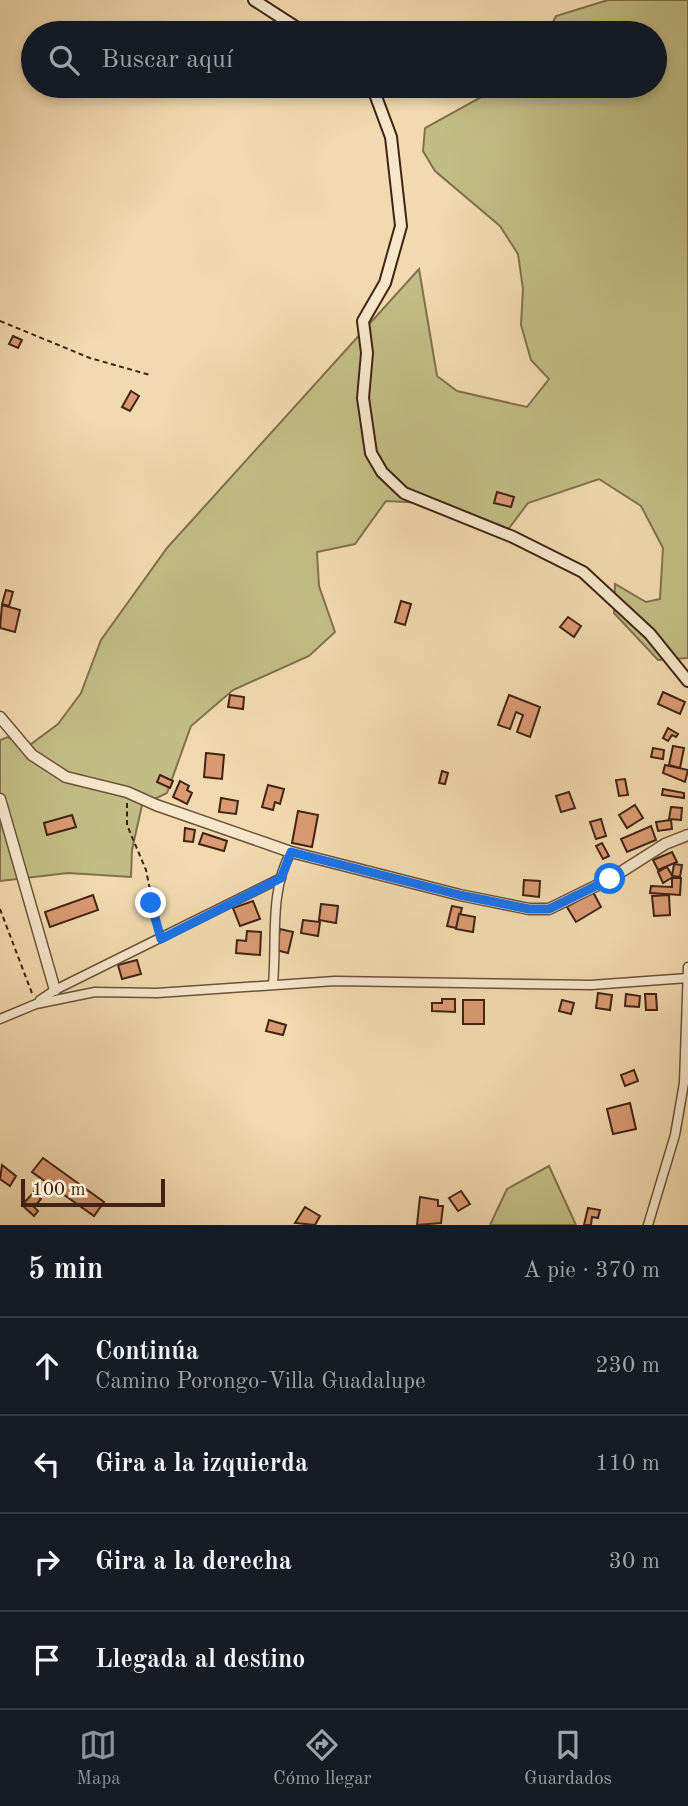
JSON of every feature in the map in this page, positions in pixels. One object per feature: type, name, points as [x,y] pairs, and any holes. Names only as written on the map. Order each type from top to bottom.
[{"type":"main road","points":[[254,0],[286,21]]},
{"type":"main road","points":[[377,98],[391,136],[401,226],[385,283],[363,321],[367,353],[362,398],[371,453],[382,472],[404,493],[513,537],[583,572],[600,591],[650,635],[688,681]]},
{"type":"street","points":[[0,717],[32,755],[66,777],[127,792],[156,805],[291,852],[460,895],[529,909],[549,909],[610,879],[665,844],[688,835]]},
{"type":"street","points":[[0,799],[55,990]]},
{"type":"street","points":[[274,984],[272,939],[281,878],[291,852]]},
{"type":"street","points":[[36,1004],[55,990],[281,878]]},
{"type":"street","points":[[648,1225],[675,1135],[684,1083],[688,967]]},
{"type":"street","points":[[0,1019],[36,1004],[95,992],[157,993],[335,981],[591,985],[688,978]]},
{"type":"path","points":[[0,321],[90,358],[150,375]]},
{"type":"path","points":[[127,792],[127,825],[146,870],[161,939]]},
{"type":"path","points":[[0,909],[36,1004]]},
{"type":"shaded area","points":[[608,0],[688,0],[688,658],[658,660],[614,613],[615,584],[646,602],[660,599],[663,548],[641,506],[599,479],[528,503],[507,531],[446,504],[386,501],[355,544],[317,552],[319,586],[335,632],[309,656],[233,690],[191,726],[167,793],[142,805],[132,850],[131,877],[68,873],[0,881],[0,740],[8,737],[27,747],[58,724],[81,693],[101,640],[167,548],[419,269],[437,376],[457,391],[527,407],[549,379],[531,360],[521,325],[523,289],[518,254],[500,226],[435,171],[423,151],[425,128],[479,98],[667,98],[667,21],[553,21],[556,16]]},
{"type":"shaded area","points":[[549,1166],[576,1225],[490,1225],[507,1189]]},
{"type":"building","points":[[13,336],[22,340],[18,348],[9,344]]},
{"type":"building","points":[[131,391],[139,396],[130,411],[122,407]]},
{"type":"building","points":[[497,492],[514,497],[511,507],[494,503]]},
{"type":"building","points":[[6,590],[13,592],[9,606],[2,604]]},
{"type":"building","points":[[401,601],[411,604],[405,625],[395,622]]},
{"type":"building","points":[[2,605],[20,610],[15,632],[0,628]]},
{"type":"building","points":[[568,617],[581,626],[574,637],[560,627]]},
{"type":"building","points":[[663,692],[685,702],[680,714],[658,704]]},
{"type":"building","points":[[230,695],[244,697],[243,709],[228,707]]},
{"type":"building","points":[[509,695],[540,707],[530,737],[517,732],[523,715],[516,712],[510,729],[498,725]]},
{"type":"building","points":[[668,728],[678,734],[676,737],[672,735],[668,741],[663,738]]},
{"type":"building","points":[[673,746],[684,748],[680,768],[669,765]]},
{"type":"building","points":[[653,748],[664,750],[663,759],[651,757]]},
{"type":"building","points":[[206,753],[224,755],[222,779],[204,777]]},
{"type":"building","points":[[665,765],[688,770],[685,782],[663,773]]},
{"type":"building","points":[[442,771],[448,773],[445,784],[439,783]]},
{"type":"building","points":[[160,775],[173,781],[170,788],[157,782]]},
{"type":"building","points":[[625,779],[628,795],[619,796],[616,780]]},
{"type":"building","points":[[180,781],[189,786],[187,790],[192,793],[187,804],[173,797]]},
{"type":"building","points":[[268,785],[284,789],[280,804],[275,802],[273,810],[262,807]]},
{"type":"building","points":[[663,789],[684,793],[684,798],[662,795]]},
{"type":"building","points":[[569,792],[575,808],[561,812],[556,796]]},
{"type":"building","points":[[221,798],[238,801],[236,814],[219,812]]},
{"type":"building","points":[[635,805],[643,818],[627,828],[619,815]]},
{"type":"building","points":[[671,807],[682,808],[681,820],[669,819]]},
{"type":"building","points":[[298,811],[318,815],[312,847],[292,843]]},
{"type":"building","points":[[72,815],[76,827],[47,835],[44,823]]},
{"type":"building","points":[[601,819],[606,836],[596,839],[590,822]]},
{"type":"building","points":[[671,820],[672,829],[658,831],[656,822]]},
{"type":"building","points":[[651,826],[656,840],[627,852],[621,839]]},
{"type":"building","points":[[185,828],[195,830],[193,842],[184,841]]},
{"type":"building","points":[[203,833],[227,841],[224,851],[199,844]]},
{"type":"building","points":[[602,843],[609,856],[603,859],[596,846]]},
{"type":"building","points":[[672,852],[677,862],[658,870],[653,860]]},
{"type":"building","points":[[674,864],[682,865],[680,877],[672,876]]},
{"type":"building","points":[[667,867],[673,877],[663,883],[658,872]]},
{"type":"building","points":[[672,878],[681,878],[680,895],[650,893],[651,886],[672,887]]},
{"type":"building","points":[[524,880],[540,881],[539,897],[523,895]]},
{"type":"building","points":[[593,892],[601,907],[576,922],[567,907]]},
{"type":"building","points":[[93,895],[98,910],[50,927],[45,912]]},
{"type":"building","points":[[669,895],[670,915],[654,916],[652,896]]},
{"type":"building","points":[[253,901],[260,919],[240,926],[233,908]]},
{"type":"building","points":[[321,904],[338,906],[336,923],[319,920]]},
{"type":"building","points":[[452,906],[462,908],[456,928],[447,926]]},
{"type":"building","points":[[459,914],[475,917],[473,932],[456,929]]},
{"type":"building","points":[[303,920],[320,922],[318,936],[301,933]]},
{"type":"building","points":[[280,929],[293,932],[288,953],[276,950]]},
{"type":"building","points":[[247,931],[261,932],[260,955],[236,953],[237,940],[246,941]]},
{"type":"building","points":[[137,960],[141,974],[122,979],[118,965]]},
{"type":"building","points":[[598,993],[612,995],[610,1010],[596,1008]]},
{"type":"building","points":[[626,994],[640,996],[639,1007],[625,1006]]},
{"type":"building","points":[[645,994],[656,994],[657,1010],[646,1010]]},
{"type":"building","points":[[442,999],[455,999],[455,1012],[432,1011],[432,1003],[442,1003]]},
{"type":"building","points":[[463,1000],[484,1000],[484,1024],[463,1024]]},
{"type":"building","points":[[562,1000],[574,1003],[571,1014],[559,1011]]},
{"type":"building","points":[[269,1020],[286,1025],[283,1035],[266,1031]]},
{"type":"building","points":[[634,1070],[638,1081],[625,1086],[621,1075]]},
{"type":"building","points":[[630,1103],[636,1129],[613,1134],[607,1109]]},
{"type":"building","points":[[43,1158],[104,1202],[94,1216],[32,1172]]},
{"type":"building","points":[[2,1165],[16,1176],[10,1186],[0,1179]]},
{"type":"building","points":[[461,1191],[470,1204],[458,1211],[449,1198]]},
{"type":"building","points":[[34,1192],[41,1199],[34,1207],[38,1211],[34,1216],[22,1205]]},
{"type":"building","points":[[420,1197],[438,1200],[438,1206],[443,1206],[441,1223],[417,1225]]},
{"type":"building","points":[[305,1207],[320,1216],[315,1225],[295,1223]]},
{"type":"building","points":[[588,1208],[600,1210],[598,1218],[592,1217],[591,1225],[584,1225]]},
{"type":"route","points":[[151,903],[161,939],[281,878],[282,867],[291,852],[460,895],[529,909],[549,909],[610,879]]}]
